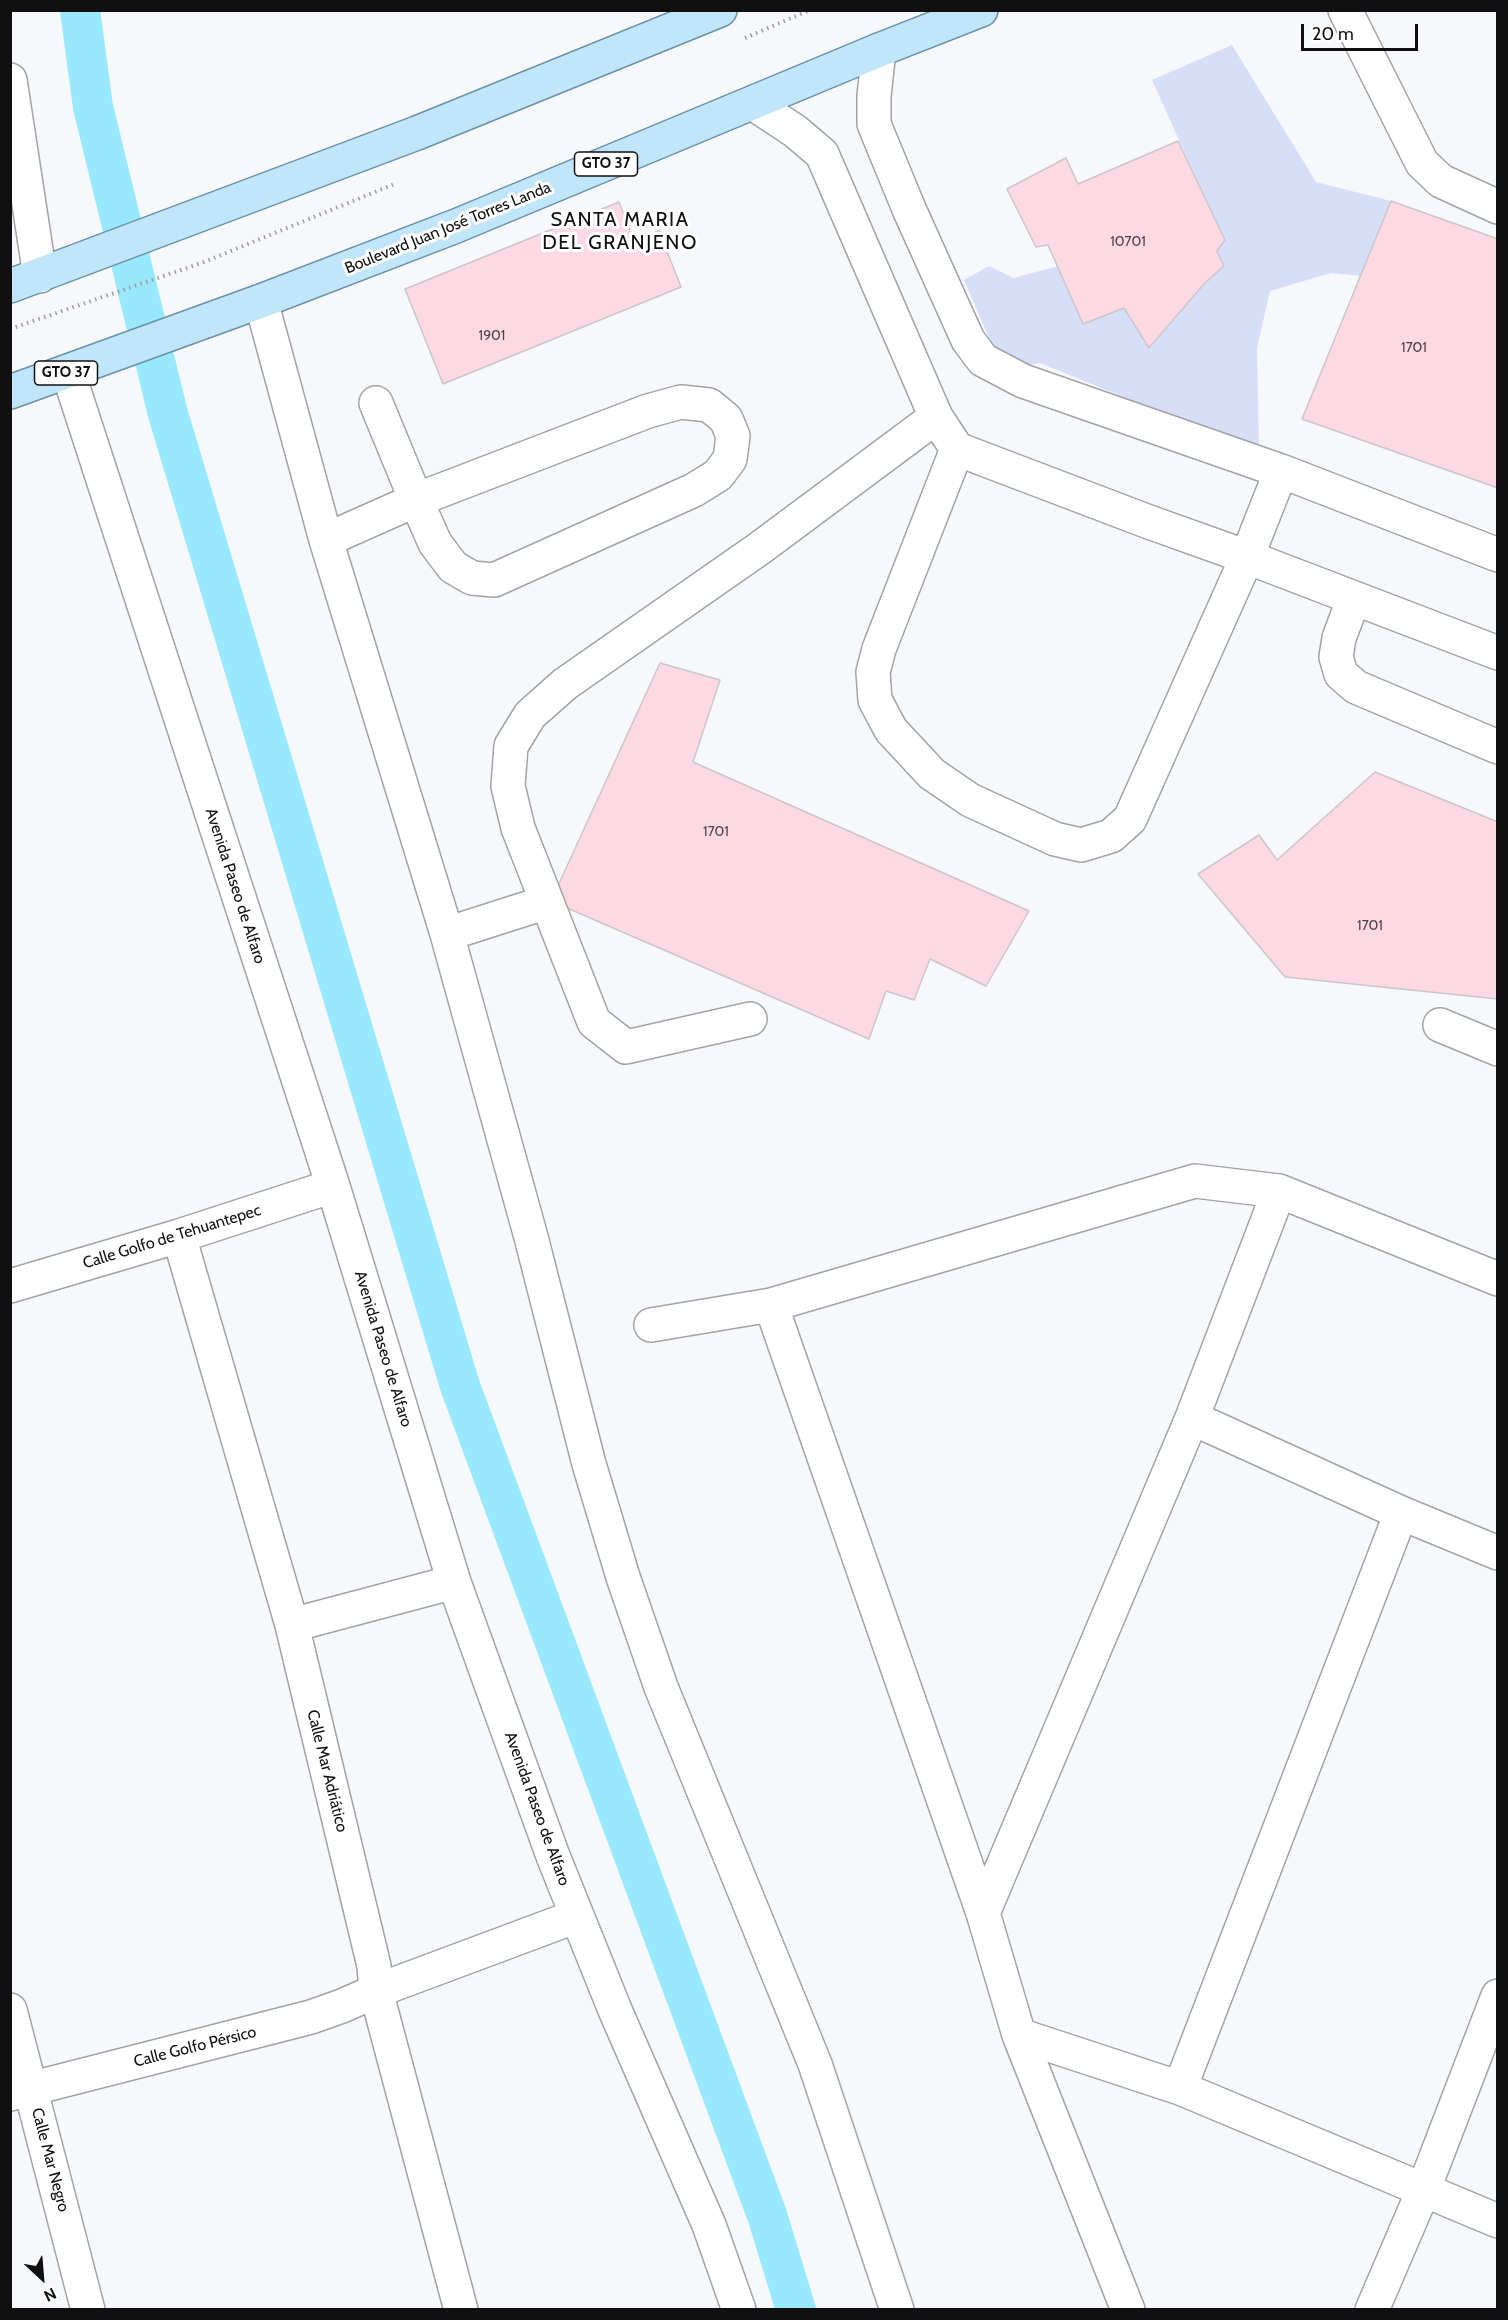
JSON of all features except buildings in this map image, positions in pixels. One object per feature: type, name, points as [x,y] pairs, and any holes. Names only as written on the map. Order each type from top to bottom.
[{"type":"main road","name":"Boulevard Juan José Torres Landa","points":[[10,392],[261,301],[456,226],[754,104],[879,50],[981,10]]},
{"type":"main road","points":[[25,281],[417,133],[704,14]]},
{"type":"street","points":[[1345,10],[1422,163],[1441,181],[1497,207]]},
{"type":"street","points":[[879,50],[874,96],[874,124],[963,330],[983,360],[1023,381],[1281,471],[1497,555]]},
{"type":"street","points":[[10,80],[25,281]]},
{"type":"street","points":[[754,104],[795,130],[822,154],[936,417],[957,449],[1497,653]]},
{"type":"street","points":[[261,301],[326,540],[447,934],[531,1237],[589,1464],[623,1576],[662,1687],[815,2064],[897,2310]]},
{"type":"street","name":"Avenida Paseo de Alfaro","points":[[68,372],[333,1186],[454,1582],[553,1856],[615,2010],[709,2224],[739,2310]]},
{"type":"street","points":[[326,540],[417,500],[648,411],[681,402],[709,405],[726,419],[733,436],[730,459],[718,475],[694,490],[494,580],[472,578],[453,567],[435,543],[417,500],[376,403]]},
{"type":"street","points":[[750,1019],[626,1047],[594,1022],[518,828],[508,786],[511,746],[530,715],[565,684],[760,548],[936,417]]},
{"type":"street","points":[[957,449],[879,649],[873,672],[874,700],[891,730],[932,774],[969,800],[1055,839],[1081,845],[1111,836],[1131,819],[1247,557],[1281,471]]},
{"type":"street","points":[[1354,598],[1339,638],[1336,657],[1341,674],[1356,687],[1497,747]]},
{"type":"street","points":[[447,934],[547,902]]},
{"type":"street","points":[[1440,1025],[1497,1049]]},
{"type":"street","points":[[651,1325],[771,1305],[1195,1181],[1280,1191],[1497,1279]]},
{"type":"street","name":"Calle Golfo de Tehuantepec","points":[[10,1286],[179,1236],[333,1186]]},
{"type":"street","points":[[983,1913],[1192,1418],[1280,1191]]},
{"type":"street","name":"Calle Mar Adriático","points":[[179,1236],[291,1625],[374,1966],[376,1990],[461,2310]]},
{"type":"street","points":[[771,1305],[983,1913],[1019,2035],[1128,2310]]},
{"type":"street","points":[[1192,1418],[1401,1513],[1497,1553]]},
{"type":"street","points":[[1180,2088],[1401,1513]]},
{"type":"street","points":[[291,1625],[454,1582]]},
{"type":"street","name":"Calle Golfo Pérsico","points":[[21,2091],[311,2018],[376,1990],[577,1916]]},
{"type":"street","points":[[1372,2310],[1424,2191],[1497,1996]]},
{"type":"street","name":"Calle Mar Negro","points":[[10,2010],[21,2091],[88,2310]]},
{"type":"street","points":[[1019,2035],[1180,2088],[1497,2222]]},
{"type":"shaded area","points":[[1232,45],[1316,182],[1391,201],[1360,276],[1331,273],[1270,291],[1257,348],[1259,452],[1040,363],[1003,370],[964,280],[989,266],[1014,278],[1058,266],[1083,324],[1124,308],[1150,348],[1204,284],[1224,266],[1217,251],[1224,240],[1152,80]]},
{"type":"waterway","points":[[80,10],[93,107],[168,414],[460,1386],[767,2215],[796,2310]]},
{"type":"district","name":"SANTA MARIA DEL GRANJENO","points":[[620,232]]}]
